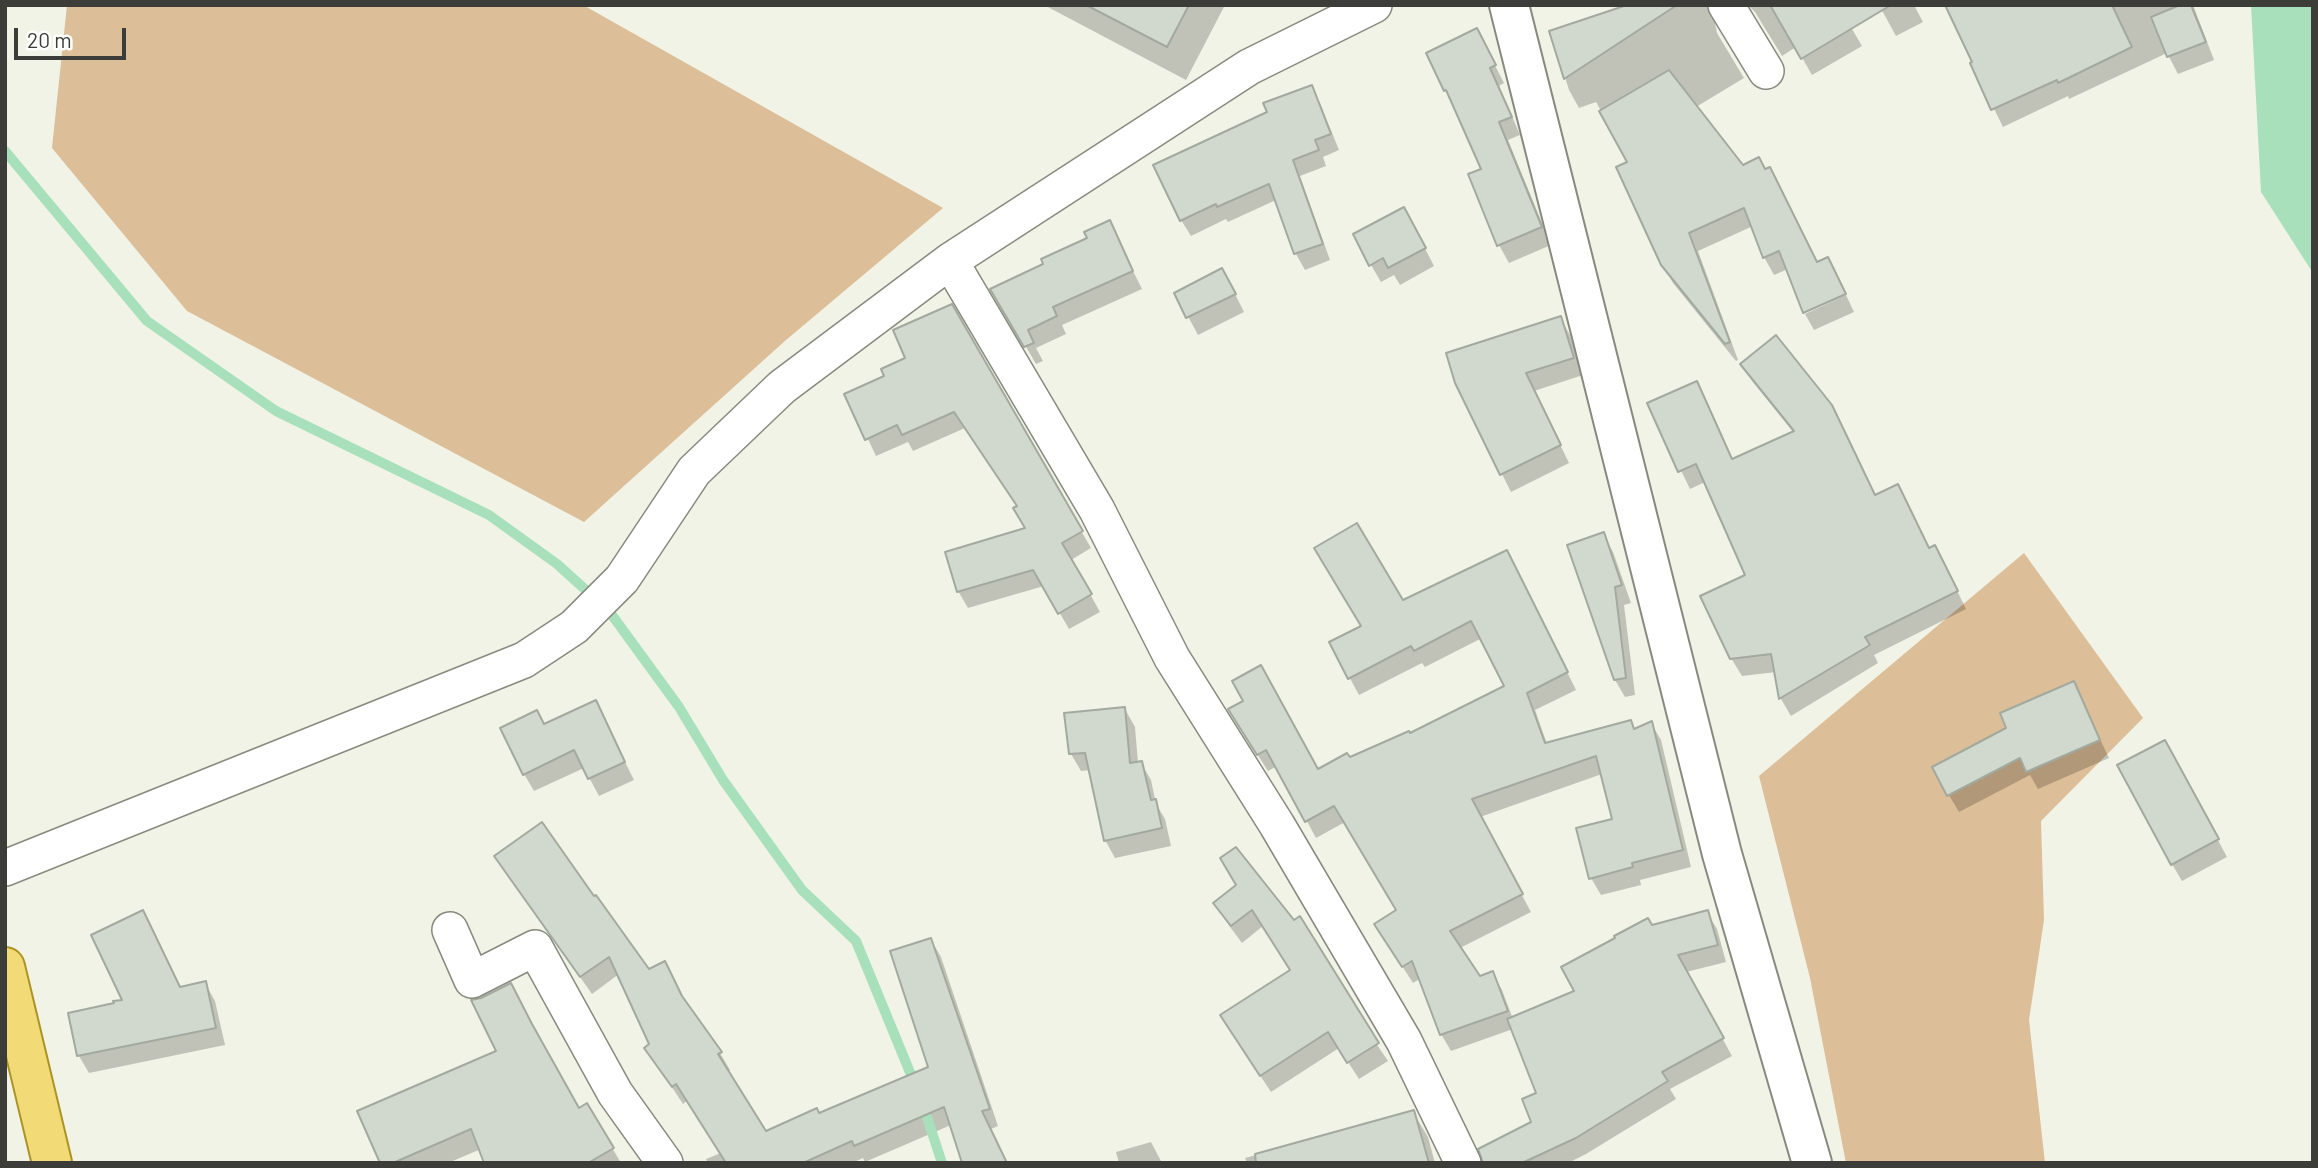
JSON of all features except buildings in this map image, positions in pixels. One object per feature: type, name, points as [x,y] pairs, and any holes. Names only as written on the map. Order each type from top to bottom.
[{"type":"main road","points":[[5,967],[52,1163]]},
{"type":"street","points":[[5,867],[524,660],[574,627],[622,579],[694,471],[782,387],[950,261],[1249,67],[1374,5]]},
{"type":"street","points":[[1509,5],[1722,854],[1812,1163]]},
{"type":"street","points":[[1726,5],[1766,71]]},
{"type":"street","points":[[950,261],[1097,510],[1172,658],[1277,825],[1404,1041],[1463,1163]]},
{"type":"street","points":[[450,930],[472,980],[535,948],[615,1093],[666,1163]]},
{"type":"shaded area","points":[[67,5],[583,5],[943,208],[786,340],[584,522],[187,311],[52,148]]},
{"type":"shaded area","points":[[2251,5],[2313,5],[2313,273],[2261,192]]},
{"type":"shaded area","points":[[2024,553],[2143,718],[2041,821],[2044,920],[2029,1020],[2045,1163],[1846,1163],[1810,978],[1759,776]]},
{"type":"waterway","points":[[5,151],[147,321],[276,411],[489,515],[557,564],[609,611],[679,707],[723,780],[802,890],[856,941],[916,1087]]},
{"type":"waterway","points":[[922,1102],[942,1163]]}]
